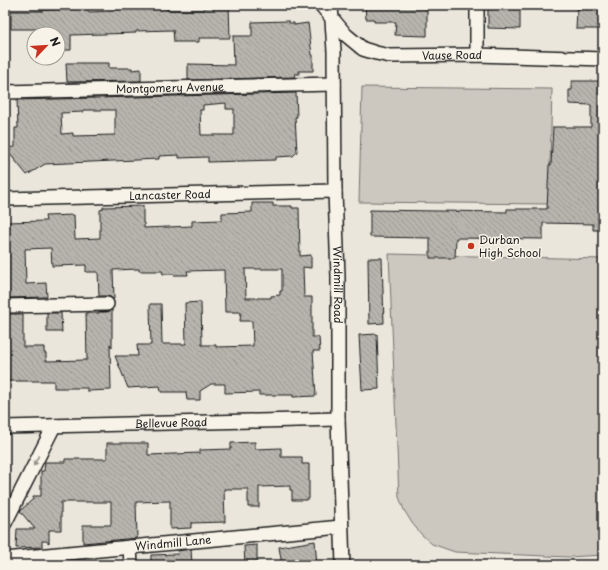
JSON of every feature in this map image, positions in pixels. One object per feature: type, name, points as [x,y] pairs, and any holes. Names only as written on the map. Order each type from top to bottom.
[{"type":"street","name":"Vause Road","points":[[321,5],[331,11],[346,35],[363,49],[390,56],[477,56],[603,59]]},
{"type":"street","points":[[476,5],[477,56]]},
{"type":"street","name":"Windmill Road","points":[[331,11],[334,51],[335,191],[338,277],[338,419],[343,565]]},
{"type":"street","name":"Montgomery Avenue","points":[[5,92],[334,84]]},
{"type":"street","name":"Lancaster Road","points":[[5,199],[335,191]]},
{"type":"street","points":[[5,306],[107,304]]},
{"type":"street","name":"Bellevue Road","points":[[5,427],[338,419]]},
{"type":"street","points":[[5,522],[54,426]]},
{"type":"street","name":"Windmill Lane","points":[[5,559],[341,526]]},
{"type":"street","points":[[130,547],[131,565]]},
{"type":"shaded area","points":[[362,87],[552,89],[549,204],[359,202]]},
{"type":"shaded area","points":[[389,254],[603,259],[603,555],[568,557],[455,552],[432,544],[412,523],[404,510],[399,497]]},
{"type":"building","points":[[77,5],[88,5],[88,12],[114,11],[114,8],[145,7],[145,5],[167,5],[167,10],[204,10],[204,5],[229,5],[230,38],[199,38],[199,42],[174,42],[173,30],[71,35],[71,50],[66,50],[66,26],[26,26],[26,29],[11,29],[11,11],[77,9]]},
{"type":"building","points":[[365,5],[427,5],[427,36],[395,35],[396,22],[374,22],[374,19],[366,19]]},
{"type":"building","points":[[488,5],[520,5],[520,29],[488,28]]},
{"type":"building","points":[[585,6],[603,6],[603,29],[576,29],[577,9],[584,9]]},
{"type":"building","points":[[289,21],[289,23],[294,23],[294,25],[308,23],[313,55],[313,71],[299,71],[299,74],[294,74],[295,77],[188,80],[188,64],[234,65],[233,36],[252,36],[252,22]]},
{"type":"building","points":[[66,63],[109,63],[109,68],[132,68],[132,70],[141,69],[141,81],[67,82]]},
{"type":"building","points":[[572,81],[603,81],[603,230],[593,230],[593,224],[543,223],[543,239],[456,238],[455,258],[430,258],[430,238],[370,237],[370,210],[507,212],[507,209],[547,209],[549,165],[551,165],[553,127],[591,127],[591,105],[569,104],[569,90],[572,90]]},
{"type":"building","points":[[296,93],[297,117],[295,117],[297,152],[293,156],[276,157],[276,160],[208,162],[208,157],[179,158],[179,155],[159,156],[159,159],[45,164],[27,175],[5,148],[15,147],[15,128],[18,128],[17,100]],"holes":[[[226,103],[226,109],[234,109],[234,135],[201,135],[200,110],[203,110],[203,105]],[[83,110],[115,110],[115,135],[73,136],[73,133],[62,134],[61,113],[83,112]]]},
{"type":"building","points":[[252,203],[273,203],[273,206],[292,206],[292,208],[299,208],[300,256],[311,255],[311,268],[303,267],[304,297],[312,297],[312,337],[319,337],[320,351],[313,351],[316,396],[293,397],[293,395],[259,395],[259,392],[225,393],[225,384],[211,384],[200,391],[200,400],[187,400],[186,392],[161,392],[160,386],[128,388],[115,356],[138,356],[137,345],[151,345],[150,304],[161,304],[162,344],[186,344],[185,303],[201,302],[202,345],[216,345],[216,347],[253,346],[252,321],[240,321],[241,312],[225,312],[224,270],[187,271],[188,275],[174,275],[163,274],[162,271],[139,271],[139,269],[113,270],[113,299],[107,296],[99,296],[98,272],[86,272],[86,265],[52,266],[51,248],[25,249],[26,284],[46,283],[47,297],[5,298],[5,288],[7,288],[5,222],[46,221],[45,216],[74,215],[75,239],[100,238],[100,210],[103,209],[103,207],[143,206],[144,228],[192,226],[192,221],[222,220],[222,213],[252,212]],"holes":[[[245,269],[282,269],[282,291],[280,291],[280,295],[271,296],[271,298],[246,298]]]},
{"type":"building","points":[[368,258],[382,258],[384,323],[369,324]]},
{"type":"building","points":[[112,310],[112,348],[110,344],[111,390],[87,391],[87,388],[54,388],[54,381],[5,381],[5,314],[23,314],[23,347],[44,347],[46,361],[87,360],[86,313],[99,313]]},
{"type":"building","points":[[47,313],[61,313],[62,332],[47,332]]},
{"type":"building","points":[[377,334],[379,389],[362,390],[359,335]]},
{"type":"building","points":[[255,442],[255,449],[281,448],[281,457],[302,457],[302,464],[309,464],[309,499],[292,500],[292,490],[290,490],[290,486],[259,487],[259,507],[248,507],[248,489],[224,489],[225,522],[191,523],[191,528],[170,529],[170,501],[136,502],[137,538],[83,543],[83,525],[111,525],[111,502],[61,502],[61,530],[49,530],[49,543],[42,541],[42,547],[16,548],[17,529],[35,529],[20,511],[33,499],[33,496],[41,496],[41,471],[44,471],[45,462],[65,462],[65,459],[107,459],[107,443],[148,443],[148,455],[200,453],[200,450],[231,449],[231,443]]},
{"type":"building","points":[[315,541],[317,565],[282,565],[279,547]]},
{"type":"building","points":[[257,545],[257,565],[245,565],[244,546]]},
{"type":"building","points":[[191,549],[192,565],[151,565],[151,555],[178,554],[177,551]]},
{"type":"place","name":"Durban High School","points":[[471,246]]}]
